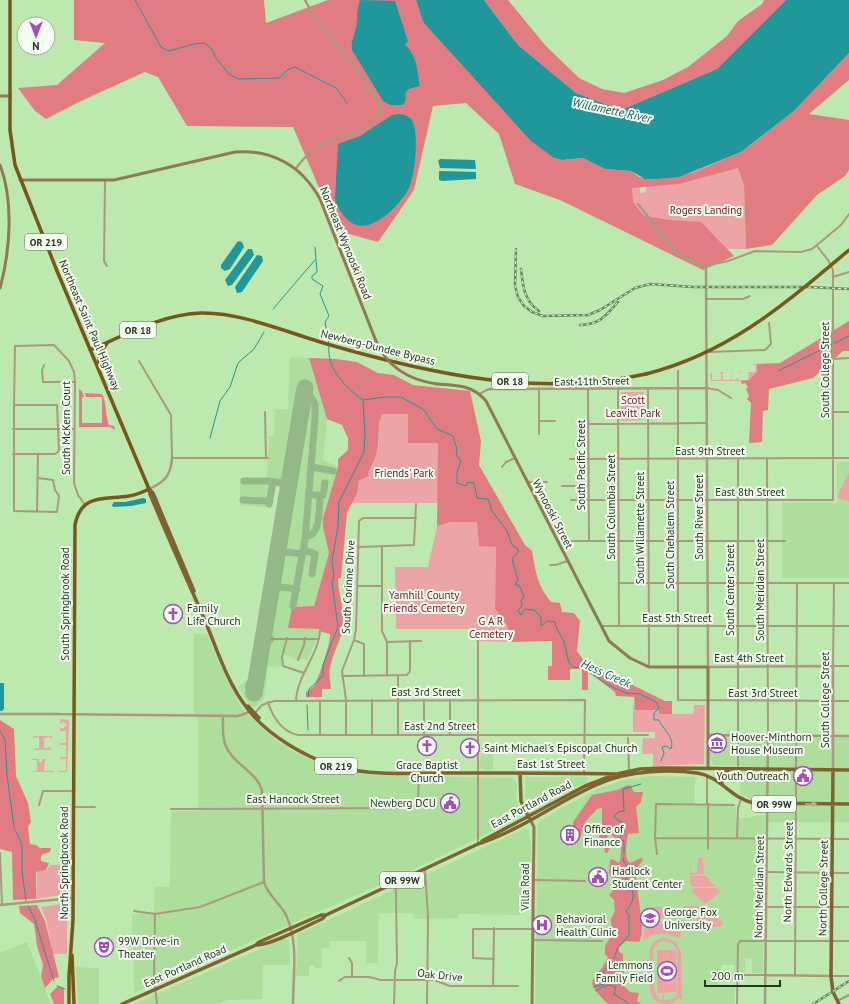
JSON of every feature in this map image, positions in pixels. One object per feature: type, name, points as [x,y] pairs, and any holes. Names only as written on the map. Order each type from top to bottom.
[{"type":"highway","name":"Northeast Saint Paul Highway","points":[[10,0],[11,144],[20,180],[149,489]]},
{"type":"highway","name":"Newberg-Dundee Bypass","points":[[90,350],[168,318],[201,313],[232,316],[376,358],[465,376],[531,383],[591,383],[646,374],[697,357],[743,334],[779,309],[849,250]]},
{"type":"highway","points":[[98,368],[100,354],[108,343]]},
{"type":"highway","points":[[85,505],[96,499],[132,496],[149,489]]},
{"type":"highway","name":"South Springbrook Road","points":[[73,773],[74,528],[78,515],[85,505]]},
{"type":"highway","name":"North Springbrook Road","points":[[69,1004],[73,898],[73,773]]},
{"type":"highway","name":"North Springbrook Road","points":[[71,952],[74,1004]]},
{"type":"highway","points":[[70,961],[73,970]]},
{"type":"main road","points":[[0,96],[10,96]]},
{"type":"main road","name":"Northeast Wynooski Road","points":[[20,180],[104,180],[128,177],[227,153],[244,151],[270,155],[296,168],[306,178],[320,199],[376,341],[386,358],[398,370],[418,380],[437,384]]},
{"type":"main road","points":[[0,165],[5,181],[8,207],[7,259],[0,288]]},
{"type":"main road","name":"Wynooski Street","points":[[437,384],[465,386],[479,394],[486,401],[607,639],[614,646],[636,661],[648,667]]},
{"type":"main road","name":"Northeast Saint Paul Highway","points":[[149,489],[153,494],[173,540],[225,668],[241,698]]},
{"type":"main road","name":"East 4th Street","points":[[648,667],[708,667]]},
{"type":"main road","name":"South River Street","points":[[708,667],[708,768]]},
{"type":"main road","name":"East 1st Street","points":[[241,698],[249,712],[279,738],[299,751],[332,765],[371,772],[584,773],[616,776],[648,773],[692,772],[707,775],[722,784]]},
{"type":"main road","name":"East 1st Street","points":[[241,698],[264,725]]},
{"type":"main road","name":"East 1st Street","points":[[616,776],[629,771],[654,768],[849,770]]},
{"type":"main road","points":[[692,772],[708,768],[712,778]]},
{"type":"main road","points":[[722,784],[721,775],[730,769]]},
{"type":"main road","name":"North College Street","points":[[833,770],[831,976],[833,992],[838,1002]]},
{"type":"main road","name":"Villa Road","points":[[520,773],[521,801],[534,826],[532,1004]]},
{"type":"main road","name":"East Portland Road","points":[[122,1004],[256,945],[262,946],[292,930],[322,919],[326,915],[478,844],[490,836],[530,819],[585,786],[616,776]]},
{"type":"main road","name":"OR 99W","points":[[722,784],[741,799],[753,803],[849,804]]},
{"type":"street","points":[[296,168],[305,157],[321,145],[365,128],[376,119],[381,110],[377,100],[358,70],[313,15],[305,0]]},
{"type":"street","points":[[104,180],[104,261],[107,266]]},
{"type":"street","points":[[638,204],[678,254],[705,266],[728,261],[755,251],[804,251],[817,246],[844,222],[849,214]]},
{"type":"street","name":"South College Street","points":[[817,246],[831,265],[833,277],[833,500]]},
{"type":"street","name":"South River Street","points":[[705,266],[707,299],[708,423],[708,667]]},
{"type":"street","points":[[833,277],[849,272]]},
{"type":"street","points":[[707,299],[743,299],[750,296]]},
{"type":"street","points":[[707,352],[765,350],[769,348],[771,344],[769,323]]},
{"type":"street","name":"South McKern Court","points":[[14,405],[15,346],[54,345],[69,361],[74,372],[74,483],[78,495],[85,505]]},
{"type":"street","points":[[833,359],[849,358]]},
{"type":"street","points":[[139,361],[171,415],[171,468],[166,479],[149,489]]},
{"type":"street","points":[[44,365],[42,370],[43,382],[75,382]]},
{"type":"street","name":"South Chehalem Street","points":[[678,371],[678,700]]},
{"type":"street","name":"South Willamette Street","points":[[648,388],[648,667]]},
{"type":"street","points":[[707,388],[718,390],[731,398]]},
{"type":"street","name":"East 11th Street","points":[[479,394],[487,389],[539,390],[707,388]]},
{"type":"street","name":"South Pacific Street","points":[[588,389],[589,541]]},
{"type":"street","name":"South Columbia Street","points":[[618,389],[619,626]]},
{"type":"street","points":[[538,434],[539,390]]},
{"type":"street","points":[[14,454],[55,454],[59,451],[57,405],[14,405],[13,429],[14,511],[56,512],[59,510],[59,496],[55,490],[54,480],[38,478]]},
{"type":"street","points":[[172,458],[267,458],[266,412]]},
{"type":"street","points":[[833,412],[849,412]]},
{"type":"street","points":[[539,421],[555,421]]},
{"type":"street","points":[[588,424],[708,423]]},
{"type":"street","points":[[13,429],[74,429]]},
{"type":"street","points":[[37,512],[38,454]]},
{"type":"street","points":[[502,467],[506,462],[515,458]]},
{"type":"street","name":"East 9th Street","points":[[570,459],[849,458]]},
{"type":"street","name":"South Center Street","points":[[738,459],[738,769]]},
{"type":"street","name":"South Meridian Street","points":[[767,459],[768,769]]},
{"type":"street","points":[[527,482],[547,482]]},
{"type":"street","points":[[562,486],[589,486]]},
{"type":"street","name":"East 8th Street","points":[[571,500],[833,500]]},
{"type":"street","points":[[359,547],[414,546],[416,504]]},
{"type":"street","name":"South Corinne Drive","points":[[346,734],[346,700],[342,666],[354,640],[357,626],[356,586],[359,547],[358,522],[361,518],[416,518]]},
{"type":"street","points":[[557,541],[785,541]]},
{"type":"street","points":[[382,547],[382,631],[387,642],[387,676]]},
{"type":"street","points":[[550,565],[556,565],[567,561]]},
{"type":"street","points":[[619,583],[849,583]]},
{"type":"street","name":"North Edwards Street","points":[[795,975],[798,770],[797,583]]},
{"type":"street","name":"South College Street","points":[[833,770],[834,583]]},
{"type":"street","points":[[356,586],[382,586]]},
{"type":"street","name":"East 5th Street","points":[[601,626],[849,626]]},
{"type":"street","points":[[296,701],[297,690],[319,639],[320,630]]},
{"type":"street","points":[[287,638],[282,663],[286,667],[304,673]]},
{"type":"street","points":[[298,660],[305,638]]},
{"type":"street","points":[[271,639],[319,639]]},
{"type":"street","points":[[354,640],[364,644],[364,676]]},
{"type":"street","points":[[342,676],[408,675],[410,641]]},
{"type":"street","points":[[387,642],[420,641]]},
{"type":"street","points":[[478,641],[478,844]]},
{"type":"street","name":"East 4th Street","points":[[708,667],[849,666]]},
{"type":"street","points":[[398,676],[398,734]]},
{"type":"street","name":"East 3rd Street","points":[[268,702],[346,700],[585,700],[584,735]]},
{"type":"street","points":[[372,700],[372,734]]},
{"type":"street","points":[[424,700],[424,734]]},
{"type":"street","points":[[450,700],[450,734]]},
{"type":"street","name":"East 3rd Street","points":[[678,700],[849,701]]},
{"type":"street","points":[[320,701],[320,735]]},
{"type":"street","points":[[255,714],[262,705],[268,702]]},
{"type":"street","name":"East 2nd Street","points":[[268,702],[273,716],[289,732],[298,735],[648,735]]},
{"type":"street","points":[[0,714],[243,716],[249,712]]},
{"type":"street","points":[[223,716],[224,739],[226,746],[233,757],[252,773],[262,790],[264,882],[270,895],[282,908],[292,930],[293,1004]]},
{"type":"street","points":[[584,735],[584,773]]},
{"type":"street","points":[[708,735],[849,736]]},
{"type":"street","points":[[628,738],[629,771]]},
{"type":"street","name":"North Meridian Street","points":[[765,1004],[768,769]]},
{"type":"street","name":"East Hancock Street","points":[[171,809],[414,807],[418,801],[419,773]]},
{"type":"street","points":[[707,775],[708,849]]},
{"type":"street","points":[[40,805],[43,791],[73,791]]},
{"type":"street","points":[[737,838],[738,808],[741,799]]},
{"type":"street","points":[[657,854],[655,838],[656,804],[734,805]]},
{"type":"street","points":[[73,807],[95,807]]},
{"type":"street","points":[[655,838],[849,838]]},
{"type":"street","points":[[0,853],[1,905],[73,898]]},
{"type":"street","points":[[425,869],[428,916],[427,1004]]},
{"type":"street","points":[[767,872],[849,872]]},
{"type":"street","points":[[534,880],[585,881]]},
{"type":"street","points":[[134,911],[154,914],[207,906],[264,882]]},
{"type":"street","points":[[394,1004],[396,963],[395,884]]},
{"type":"street","points":[[766,907],[849,907]]},
{"type":"street","points":[[154,914],[154,978],[157,1004]]},
{"type":"street","points":[[493,986],[494,928]]},
{"type":"street","points":[[494,959],[473,958],[473,929],[533,929]]},
{"type":"street","points":[[533,940],[602,941]]},
{"type":"street","points":[[737,1004],[738,942],[849,942]]},
{"type":"street","points":[[349,958],[352,963],[352,977]]},
{"type":"street","points":[[737,975],[849,976]]},
{"type":"street","name":"Oak Drive","points":[[339,981],[352,977],[394,980],[427,980],[437,981],[450,986],[518,986]]},
{"type":"street","points":[[838,1002],[849,994]]},
{"type":"shaded area","points":[[74,0],[264,0],[266,23],[328,0],[416,0],[423,22],[554,158],[562,160],[583,158],[605,169],[631,171],[639,177],[657,179],[693,173],[741,152],[794,111],[849,53],[849,80],[809,114],[849,120],[849,170],[845,176],[817,195],[772,245],[746,249],[744,185],[738,168],[679,184],[632,188],[633,202],[644,216],[670,220],[701,222],[734,256],[703,270],[560,200],[515,184],[499,134],[466,103],[433,106],[414,190],[378,242],[342,232],[326,204],[293,127],[187,126],[158,77],[145,72],[81,101],[46,119],[35,111],[18,88],[57,85],[105,43],[74,40]]},
{"type":"shaded area","points":[[484,0],[508,0],[545,45],[579,78],[602,89],[624,93],[663,80],[688,67],[727,36],[738,21],[762,4],[764,0],[786,0],[717,69],[621,110],[576,93],[518,45]]},
{"type":"shaded area","points":[[849,321],[849,351],[843,351],[813,378],[769,389],[768,410],[763,411],[762,442],[749,443],[751,403],[747,399],[749,396],[746,389],[748,387],[745,383],[742,384],[741,381],[749,380],[757,372],[757,364],[780,363]]},
{"type":"shaded area","points":[[290,357],[309,358],[327,419],[323,460],[338,467],[326,506],[325,535],[329,553],[314,606],[292,607],[288,628],[319,629],[316,641],[307,661],[302,659],[299,661],[281,653],[281,666],[268,667],[264,699],[255,707],[252,707],[238,687],[249,679],[253,672],[284,487],[274,485],[270,508],[240,505],[240,478],[267,478],[269,436],[274,436],[275,409],[288,409]]},
{"type":"shaded area","points":[[309,358],[336,359],[357,362],[378,373],[394,375],[413,385],[470,391],[481,441],[479,465],[525,545],[532,551],[538,578],[546,596],[551,602],[560,603],[562,612],[574,613],[580,621],[577,651],[584,661],[665,701],[672,701],[672,714],[659,714],[659,710],[635,710],[634,697],[616,696],[615,692],[588,672],[588,690],[582,690],[582,669],[570,669],[570,680],[548,680],[548,666],[552,666],[552,641],[508,642],[508,627],[495,609],[496,547],[479,546],[477,522],[451,522],[437,526],[438,443],[408,443],[408,414],[382,414],[376,455],[369,470],[368,476],[359,481],[357,493],[347,513],[341,578],[338,578],[343,613],[343,625],[330,667],[331,689],[322,689],[322,697],[306,697],[306,692],[314,686],[319,676],[327,652],[330,634],[322,632],[319,629],[288,628],[292,607],[314,606],[329,553],[323,527],[323,518],[338,467],[338,459],[348,450],[348,438],[342,425],[327,419]]},
{"type":"shaded area","points":[[79,389],[82,391],[84,397],[82,397],[82,423],[102,423],[102,397],[86,397],[85,393],[102,394],[109,425],[114,426],[115,430],[110,427],[79,427]]},
{"type":"shaded area","points":[[837,462],[849,462],[849,578],[782,578],[782,502],[837,503]]},
{"type":"shaded area","points":[[194,634],[207,634],[221,668],[243,710],[279,742],[293,751],[322,765],[354,773],[370,775],[513,778],[517,784],[516,799],[520,814],[518,818],[400,876],[134,993],[132,915],[154,912],[155,887],[170,887],[171,811],[198,811],[198,720],[194,712]]},
{"type":"shaded area","points":[[0,720],[14,729],[16,776],[28,803],[31,822],[28,827],[30,844],[36,845],[40,848],[51,848],[50,852],[41,856],[41,861],[49,863],[46,870],[36,872],[36,899],[13,900],[12,852],[0,849]]},
{"type":"shaded area","points":[[708,735],[849,737],[849,822],[767,822],[767,808],[764,801],[752,800],[740,794],[741,765],[714,765],[708,753]]},
{"type":"shaded area","points":[[481,753],[493,753],[493,770],[484,770],[479,767]]},
{"type":"shaded area","name":"George Fox University","points":[[651,776],[695,777],[695,805],[736,806],[736,818],[752,818],[752,816],[765,815],[763,973],[752,973],[752,958],[745,958],[745,973],[735,973],[735,980],[719,980],[719,987],[735,987],[735,1004],[535,1004],[538,825],[541,820],[597,789],[623,780]],"holes":[[[721,965],[735,965],[735,972],[721,972]]]},
{"type":"shaded area","points":[[526,777],[587,777],[587,782],[531,811],[527,805],[525,796]]},
{"type":"shaded area","points":[[628,785],[631,786],[634,792],[643,792],[641,802],[636,807],[639,833],[628,834],[626,850],[628,861],[630,863],[641,858],[643,859],[636,872],[642,928],[639,942],[626,941],[619,947],[619,952],[623,954],[624,986],[630,992],[639,993],[637,1001],[641,1004],[608,1004],[599,995],[592,984],[608,957],[605,954],[605,946],[611,936],[611,919],[615,911],[614,900],[609,895],[612,892],[614,881],[609,873],[610,860],[612,859],[619,863],[621,856],[621,845],[617,839],[611,835],[608,835],[607,838],[610,848],[607,853],[605,853],[604,843],[599,837],[602,826],[602,808],[597,809],[586,821],[580,838],[578,839],[575,838],[573,822],[592,795],[617,790]]},
{"type":"shaded area","points":[[524,829],[529,831],[531,850],[531,905],[520,905],[520,915],[459,914],[458,918],[414,919],[413,913],[379,913],[378,963],[366,963],[366,941],[330,941],[329,948],[322,948],[322,968],[315,968],[315,965],[309,965],[309,976],[296,976],[298,934]]},
{"type":"shaded area","points":[[37,905],[45,921],[59,977],[53,979],[45,988],[41,976],[43,965],[37,946],[34,924],[20,913],[19,906]]},
{"type":"shaded area","points":[[285,938],[289,941],[290,965],[263,965],[262,999],[228,1000],[218,1004],[134,1004]]},
{"type":"shaded area","points":[[27,942],[51,1004],[0,1004],[0,953]]},
{"type":"shaded area","points":[[76,967],[99,968],[99,1004],[78,1004]]},
{"type":"shaded area","points":[[58,986],[64,988],[64,1004],[54,1004],[50,994]]},
{"type":"green space","name":"Rogers Landing","points":[[735,155],[744,185],[746,249],[703,249],[675,257],[629,201],[631,171],[639,177],[640,193],[646,192],[645,179]]},
{"type":"green space","points":[[750,364],[757,364],[757,372],[749,381],[711,381],[710,373],[712,373],[712,380],[721,380],[721,373],[719,372],[724,372],[722,374],[723,380],[731,380],[732,373],[732,380],[748,380],[749,373],[747,372],[755,372],[756,365]]},
{"type":"green space","name":"Scott Leavitt Park","points":[[621,392],[644,392],[644,420],[621,421]]},
{"type":"green space","name":"Friends' Park","points":[[382,413],[408,414],[438,443],[439,503],[352,503],[360,480],[376,457]]},
{"type":"green space","points":[[849,472],[849,502],[837,497]]},
{"type":"green space","points":[[451,522],[477,522],[496,546],[495,609],[508,627],[508,642],[476,641],[476,629],[396,629],[395,567],[428,567],[437,526]]},
{"type":"green space","points":[[633,705],[636,705],[636,710],[659,710],[659,714],[693,714],[694,705],[705,705],[704,764],[653,766],[653,754],[642,754],[643,738],[655,738],[655,732],[633,732]]},
{"type":"green space","points":[[60,719],[69,720],[67,772],[59,772],[59,769],[60,771],[66,771],[66,759],[61,759],[60,757],[66,757],[66,745],[60,745],[60,743],[66,743],[66,731],[60,731],[60,727],[63,729],[67,724],[63,722],[60,724]]},
{"type":"green space","points":[[34,736],[52,736],[52,740],[50,737],[44,738],[44,749],[51,747],[51,750],[33,750],[39,748],[39,737],[32,738]]},
{"type":"green space","points":[[39,759],[39,762],[42,762],[42,759],[45,759],[44,771],[51,770],[54,772],[27,772],[37,771],[37,760],[31,760]]},
{"type":"green space","points":[[698,858],[703,858],[704,874],[690,875],[691,863],[691,873],[697,873]]},
{"type":"green space","points":[[50,865],[68,865],[68,894],[36,899],[37,871],[47,870]]},
{"type":"green space","points":[[690,876],[706,876],[716,887],[692,887],[690,884]]},
{"type":"green space","points":[[693,888],[717,888],[720,892],[705,904],[691,891]]},
{"type":"green space","points":[[67,903],[67,954],[53,954],[46,920],[41,907]]},
{"type":"green space","points":[[685,906],[696,906],[696,914],[692,918],[685,917]]},
{"type":"green space","points":[[696,906],[706,907],[706,927],[697,921]]},
{"type":"green space","points":[[650,907],[661,907],[666,914],[665,917],[659,917],[659,913],[651,913],[646,924],[644,925],[645,917]]},
{"type":"green space","points":[[707,907],[721,920],[723,924],[720,927],[707,927]]},
{"type":"green space","points":[[667,922],[675,922],[677,924],[680,929],[681,938],[658,934],[644,940],[644,928],[649,929],[650,924],[667,924]]},
{"type":"green space","points":[[663,938],[675,941],[681,951],[682,999],[678,999],[670,1004],[659,1003],[651,994],[649,982],[650,948],[655,941]],"holes":[[[662,941],[672,943],[677,951],[678,990],[675,997],[669,1000],[664,1000],[664,993],[662,1000],[659,999],[655,990],[652,968],[653,954],[655,946]]]},
{"type":"green space","name":"Lemmons Family Field","points":[[657,950],[676,950],[677,992],[657,993]]},
{"type":"water","points":[[360,0],[395,1],[408,41],[405,45],[412,53],[414,58],[420,86],[406,91],[406,98],[403,105],[390,105],[383,101],[352,50],[352,41],[356,28]]},
{"type":"water","name":"Willamette River","points":[[416,0],[484,0],[518,45],[576,93],[621,110],[717,69],[786,0],[849,0],[849,53],[794,111],[741,152],[679,177],[645,179],[631,171],[605,169],[583,158],[562,160],[554,158],[531,141],[423,22]]},
{"type":"water","points":[[397,114],[410,118],[414,125],[416,153],[411,182],[400,202],[385,216],[368,225],[360,226],[352,223],[346,218],[341,212],[335,199],[338,144],[360,136],[392,115]]},
{"type":"water","points":[[440,159],[475,160],[476,169],[440,168],[438,161]]},
{"type":"water","points":[[439,171],[476,172],[476,179],[442,181],[439,180]]},
{"type":"water","points":[[238,241],[242,242],[244,247],[230,269],[225,271],[221,268],[221,265]]},
{"type":"water","points":[[248,249],[252,249],[254,255],[232,285],[228,286],[225,280]]},
{"type":"water","points":[[257,255],[262,256],[263,261],[242,292],[237,293],[235,287]]},
{"type":"water","points":[[143,498],[146,499],[146,503],[131,506],[113,507],[112,505],[114,502],[125,502]]},
{"type":"water","points":[[0,683],[4,683],[4,709],[2,711],[0,711]]},
{"type":"waterway","points":[[135,0],[161,47],[169,51],[194,44],[204,43],[212,49],[215,57],[230,75],[239,79],[279,78],[287,70],[295,67],[336,88],[347,103]]},
{"type":"waterway","name":"Hess Creek","points":[[315,247],[317,272],[312,276],[312,279],[323,286],[320,294],[329,316],[325,322],[329,343]]},
{"type":"waterway","points":[[273,309],[315,260]]},
{"type":"waterway","points":[[210,438],[220,401],[230,387],[238,363],[254,349],[264,332]]},
{"type":"waterway","points":[[778,371],[849,336]]},
{"type":"waterway","name":"Hess Creek","points":[[329,346],[331,362],[338,377],[350,390],[363,400],[384,397],[401,397],[424,410],[437,429],[453,436],[457,449],[456,455],[461,461],[457,472],[457,483],[466,486],[468,482],[474,483],[477,498],[488,499],[492,511],[507,531],[512,545],[518,549],[518,552],[512,559],[518,580],[515,585],[519,585],[524,596],[521,601],[522,605],[518,611],[521,615],[525,609],[534,610],[541,617],[541,626],[547,621],[555,622],[564,642],[569,663],[573,667],[581,668],[610,686],[626,693],[640,694],[656,702],[659,708],[654,713],[654,720],[659,720],[670,737],[672,745],[671,749],[666,746],[662,747],[664,753],[661,761]]},
{"type":"waterway","points":[[308,697],[309,689],[323,676],[323,665],[338,627],[332,582],[334,576],[332,561],[338,527],[339,502],[364,452],[365,434],[363,400]]},
{"type":"waterway","points":[[307,705],[308,730]]},
{"type":"waterway","points":[[0,731],[5,740],[7,775],[14,827],[22,845],[22,871],[26,901]]},
{"type":"waterway","name":"Hess Creek","points":[[624,853],[624,841],[619,839],[623,834],[617,831],[623,824],[614,817],[618,812],[624,811],[623,789],[641,784]]},
{"type":"waterway","name":"Hess Creek","points":[[614,959],[617,949],[629,935],[629,916],[626,911],[631,904],[633,897],[631,889],[625,883],[629,867],[624,862],[623,858]]},
{"type":"waterway","points":[[28,906],[34,917],[54,981]]},
{"type":"waterway","name":"Hess Creek","points":[[612,965],[604,970],[603,987],[609,985],[616,987],[614,994],[628,1003]]},
{"type":"waterway","points":[[594,987],[603,984]]},
{"type":"waterway","points":[[57,986],[65,989]]},
{"type":"waterway","points":[[596,991],[602,987]]},
{"type":"taxiway","points":[[293,606],[305,540],[315,418],[315,404],[311,397],[306,395],[303,398]]},
{"type":"taxiway","points":[[312,467],[333,471]]},
{"type":"taxiway","points":[[244,481],[268,481],[289,484]]},
{"type":"taxiway","points":[[269,504],[273,482]]},
{"type":"taxiway","points":[[309,495],[323,495],[325,483]]},
{"type":"taxiway","points":[[306,536],[311,535],[317,527],[320,496]]},
{"type":"taxiway","points":[[243,500],[270,501]]},
{"type":"taxiway","points":[[304,550],[315,554],[312,574]]},
{"type":"taxiway","points":[[278,551],[303,554]]},
{"type":"taxiway","points":[[272,586],[297,589]]},
{"type":"taxiway","points":[[263,638],[271,639]]},
{"type":"taxiway","points":[[254,693],[249,694],[249,684],[256,681]]},
{"type":"runway","points":[[254,693],[305,388]]},
{"type":"railway","points":[[516,249],[515,286],[518,297],[524,306],[532,312],[543,316],[588,315],[600,310],[635,288],[650,284],[693,287],[809,287],[849,289]]},
{"type":"railway","points":[[521,269],[527,298],[539,311]]},
{"type":"railway","points":[[580,325],[598,321],[618,302]]},
{"type":"railway","points":[[813,1004],[849,981]]},
{"type":"place","name":"Family Life Church","points":[[173,614]]},
{"type":"place","name":"Hoover-Minthorn House Museum","points":[[717,743]]},
{"type":"place","name":"Grace Baptist Church","points":[[427,746]]},
{"type":"place","name":"Saint Michael's Episcopal Church","points":[[470,748]]},
{"type":"place","name":"Youth Outreach","points":[[803,776]]},
{"type":"place","name":"Newberg DCU","points":[[450,803]]},
{"type":"place","name":"Office of Finance","points":[[570,835]]},
{"type":"place","name":"Hadlock Student Center","points":[[598,877]]},
{"type":"place","name":"George Fox University","points":[[650,918]]},
{"type":"place","name":"Behavioral Health Clinic","points":[[542,925]]},
{"type":"place","name":"99W Drive-in Theater","points":[[104,947]]},
{"type":"place","name":"Lemmons Family Field","points":[[667,971]]},
{"type":"park label","name":"Yamhill County Friends Cemetery","points":[[424,601]]},
{"type":"park label","name":"G A R Cemetery","points":[[491,627]]}]
